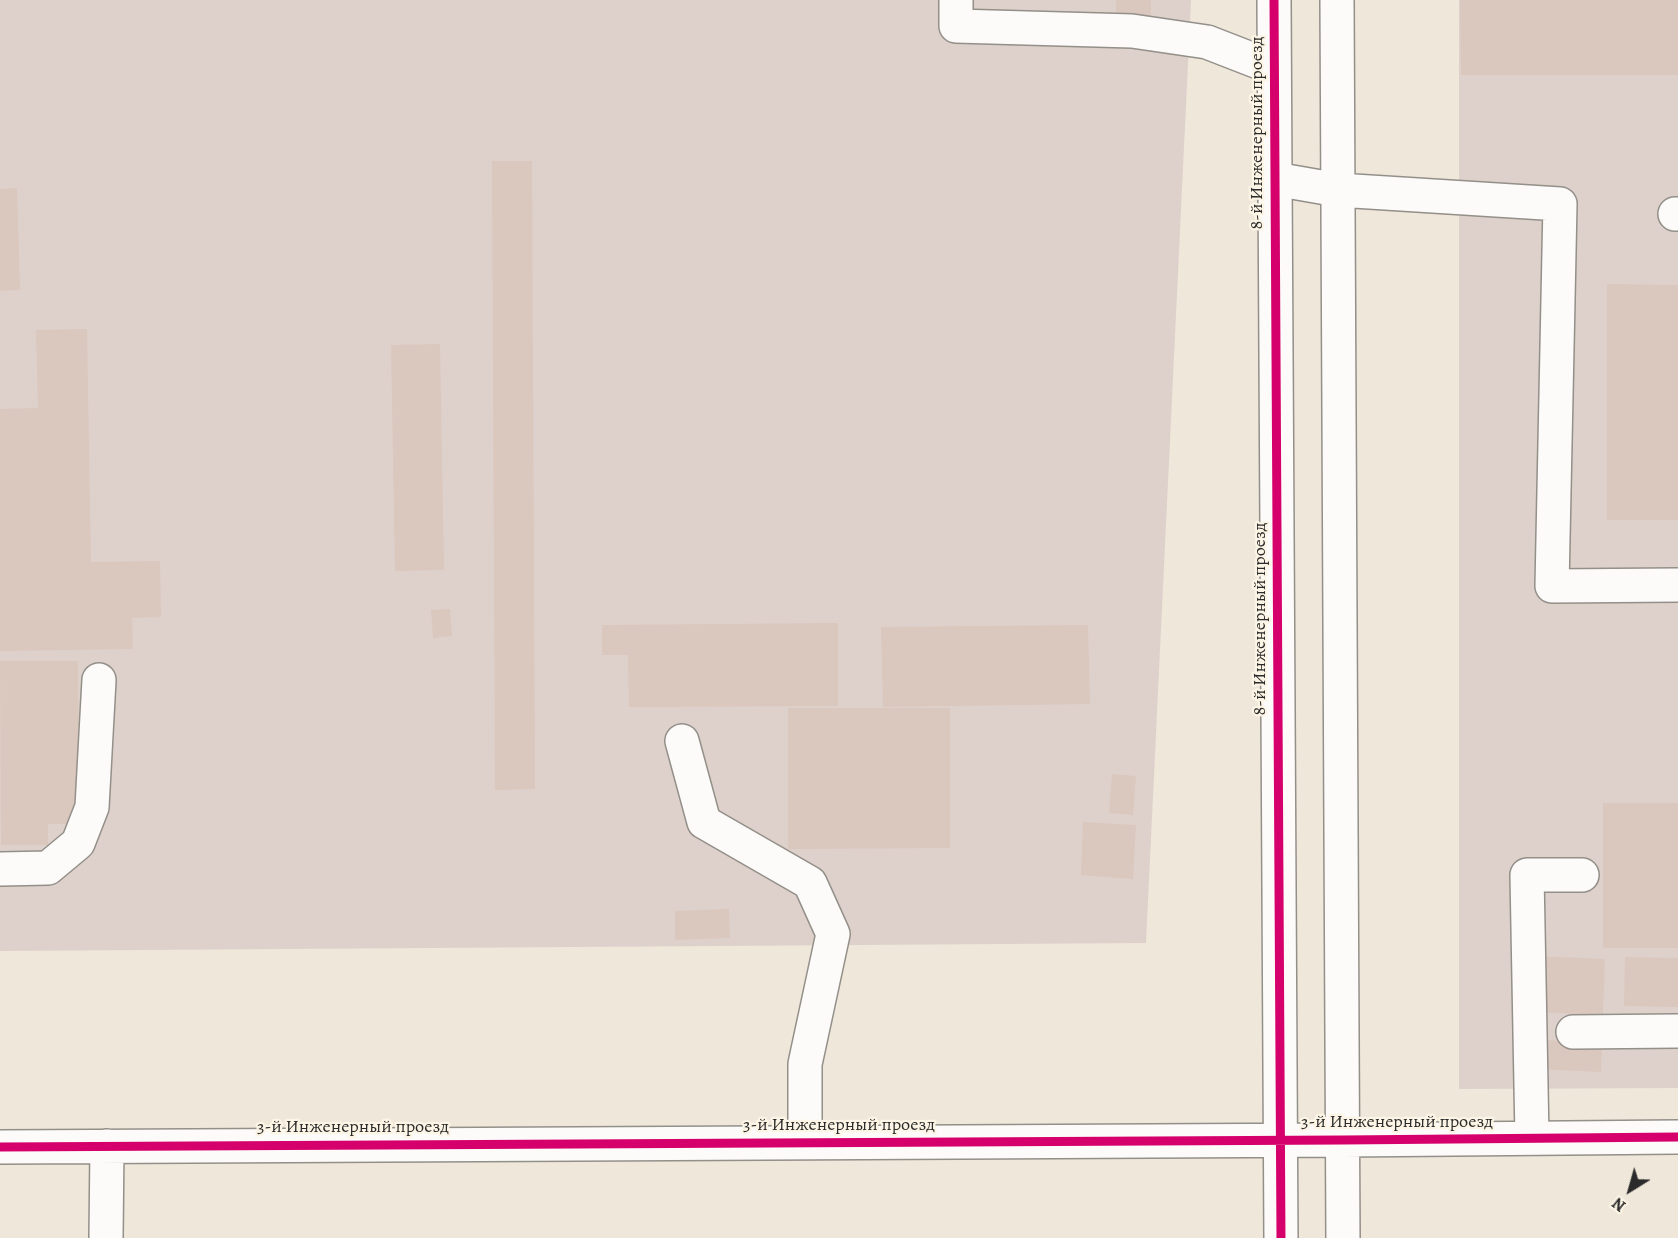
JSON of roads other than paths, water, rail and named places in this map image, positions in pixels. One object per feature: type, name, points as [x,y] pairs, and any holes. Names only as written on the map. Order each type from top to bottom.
[{"type":"street","points":[[956,0],[956,26],[1132,30],[1206,42],[1274,68]]},
{"type":"street","name":"8-й Инженерный проезд","points":[[1274,0],[1281,1238]]},
{"type":"street","points":[[1336,0],[1343,1238]]},
{"type":"street","points":[[1275,179],[1338,190],[1560,204],[1552,586],[1678,585]]},
{"type":"street","points":[[0,869],[48,868],[78,843],[92,807],[99,680]]},
{"type":"street","points":[[682,741],[704,822],[810,883],[833,934],[805,1064],[805,1142]]},
{"type":"street","points":[[1532,1138],[1527,875],[1582,875]]},
{"type":"street","points":[[1573,1032],[1678,1031]]},
{"type":"street","name":"3-й Инженерный проезд","points":[[0,1147],[1678,1137]]},
{"type":"street","points":[[106,1238],[107,1146]]}]
